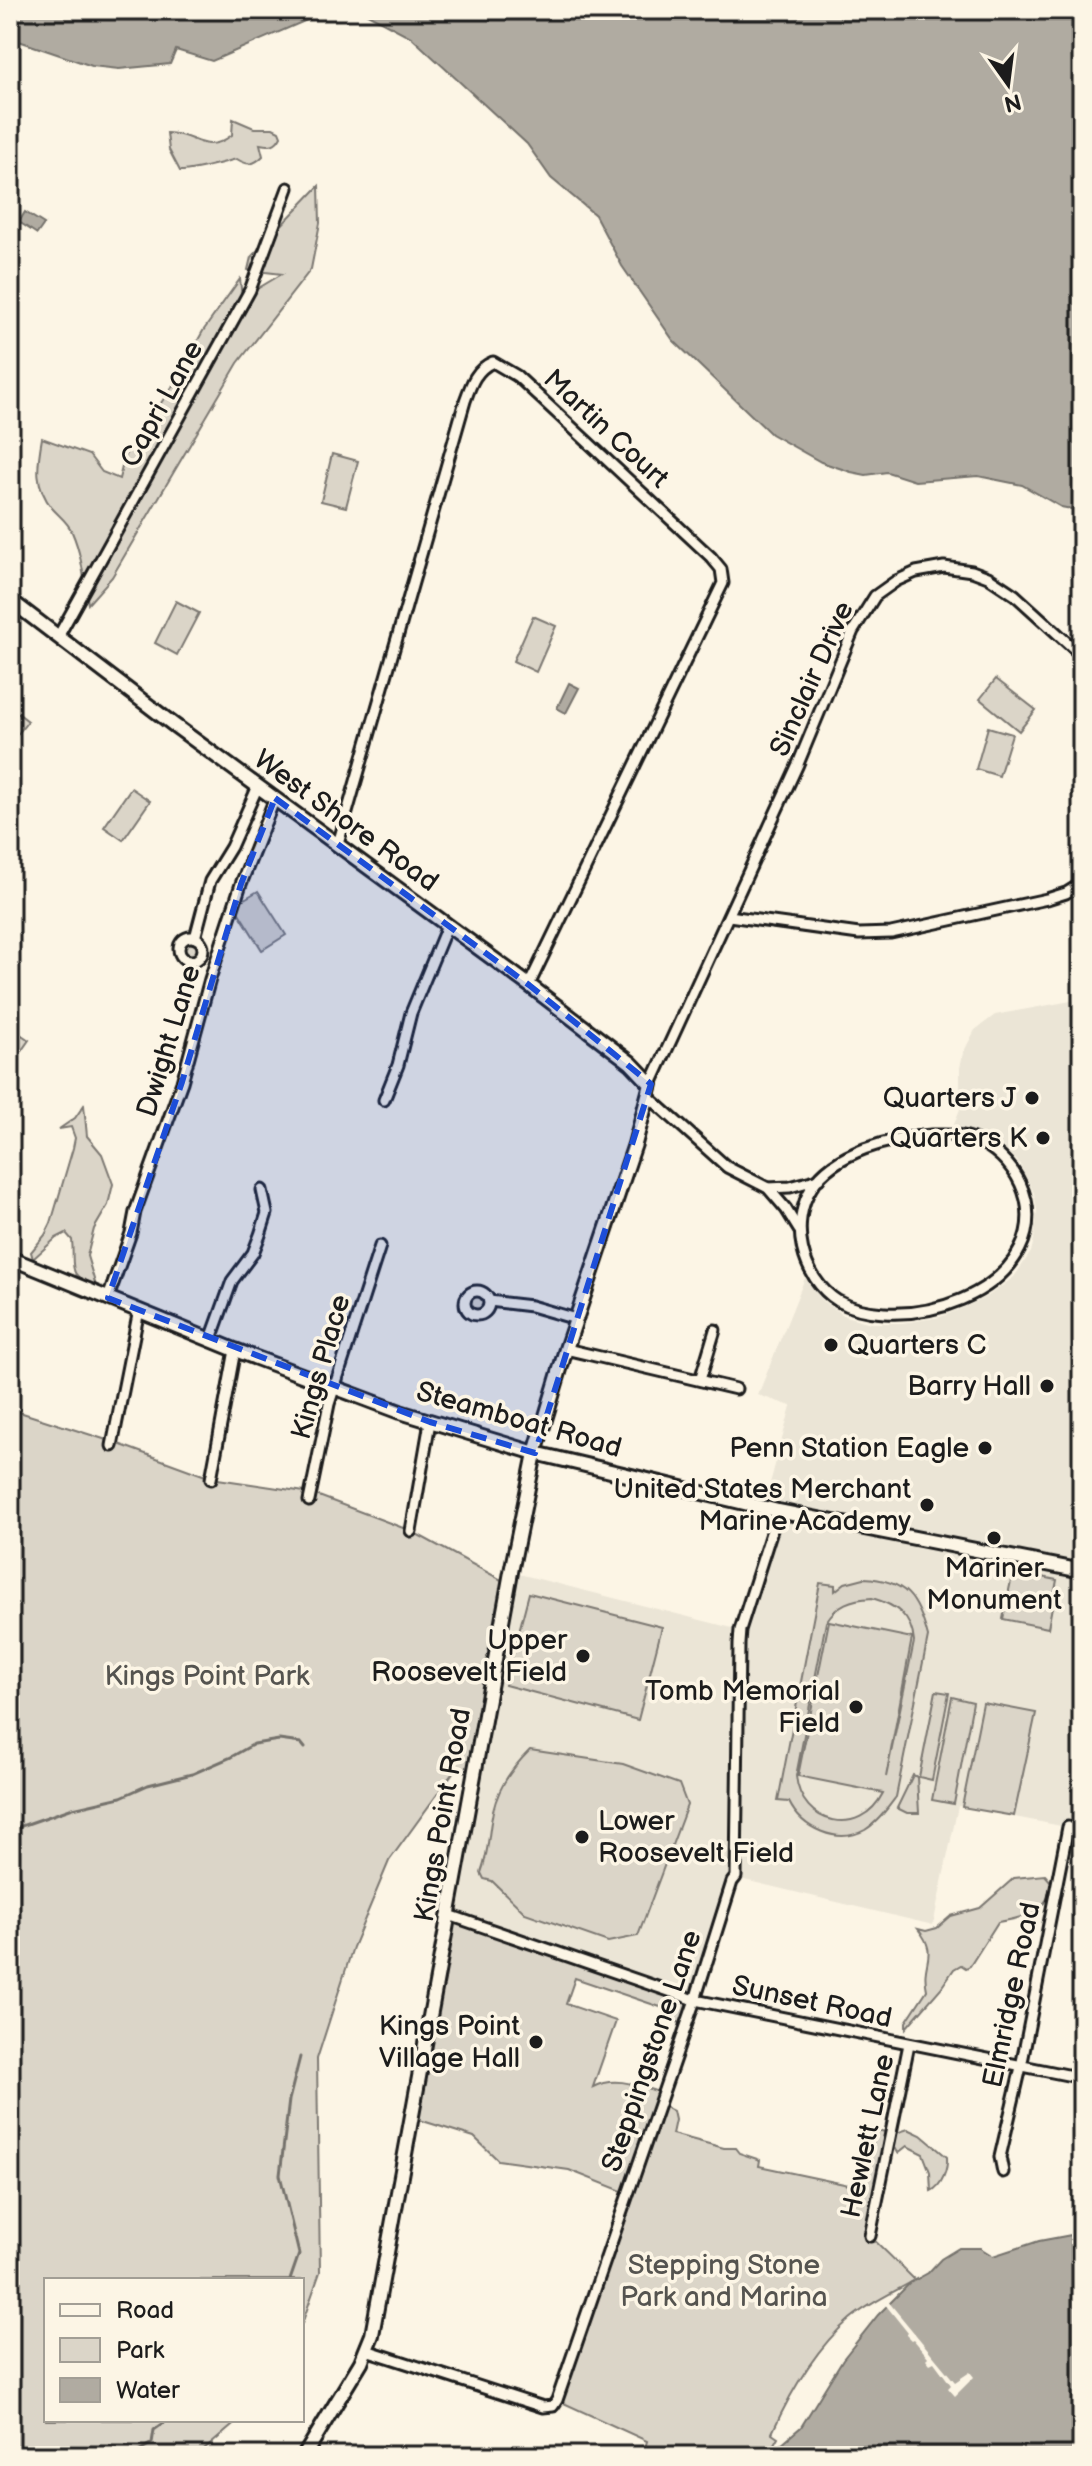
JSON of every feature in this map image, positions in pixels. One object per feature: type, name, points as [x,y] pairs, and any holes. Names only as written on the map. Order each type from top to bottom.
[{"type":"main road","name":"West Shore Road","points":[[10,600],[631,1063],[650,1091]]},
{"type":"main road","name":"Kings Point Road","points":[[304,2456],[366,2350],[375,2319],[535,1453],[650,1091]]},
{"type":"main road","name":"Steamboat Road","points":[[10,1258],[334,1388],[430,1422],[535,1453],[778,1511],[1082,1571]]},
{"type":"street","name":"Capri Lane","points":[[59,635],[250,290],[288,188]]},
{"type":"street","name":"Martin Court","points":[[338,844],[465,401],[477,374],[483,366],[493,362],[517,376],[711,557],[721,569],[723,583],[529,985]]},
{"type":"street","name":"Sinclair Drive","points":[[650,1091],[798,764],[853,631],[875,596],[896,581],[936,568],[957,568],[988,577],[1015,595],[1082,656]]},
{"type":"street","points":[[195,938],[210,881],[231,847],[258,786]]},
{"type":"street","name":"Dwight Lane","points":[[108,1298],[131,1233],[135,1212],[181,1086],[210,979],[241,884],[275,798]]},
{"type":"street","points":[[729,916],[847,932],[891,933],[1047,899],[1066,893],[1082,883]]},
{"type":"street","points":[[384,1100],[398,1065],[411,1013],[447,926]]},
{"type":"street","points":[[650,1091],[727,1167],[768,1188],[799,1230],[807,1263],[816,1280],[829,1294],[850,1307],[882,1313],[934,1308],[969,1296],[1000,1274],[1022,1246],[1027,1209],[1022,1185],[1005,1160],[991,1148],[971,1137],[931,1135],[885,1142],[840,1162],[811,1189],[799,1230]]},
{"type":"street","points":[[768,1188],[790,1187],[819,1179]]},
{"type":"street","points":[[211,1339],[232,1281],[253,1253],[266,1219],[262,1190]]},
{"type":"street","name":"Kings Place","points":[[309,1501],[334,1388],[380,1246]]},
{"type":"street","points":[[489,1301],[531,1306],[576,1319]]},
{"type":"street","points":[[112,1446],[139,1310]]},
{"type":"street","points":[[700,1380],[715,1330]]},
{"type":"street","points":[[566,1349],[736,1389]]},
{"type":"street","points":[[211,1479],[235,1350]]},
{"type":"street","points":[[411,1531],[430,1422]]},
{"type":"street","name":"Steppingstone Lane","points":[[366,2350],[543,2407],[555,2404],[736,1877],[740,1630],[778,1511]]},
{"type":"street","name":"Elmridge Road","points":[[1003,2172],[1000,2157],[1021,2067],[1068,1827],[1082,1830]]},
{"type":"street","name":"Sunset Road","points":[[449,1915],[695,2000],[1082,2078]]},
{"type":"street","name":"Hewlett Lane","points":[[870,2236],[909,2044]]},
{"type":"highlighted area","points":[[275,798],[529,985],[651,1084],[535,1453],[430,1422],[108,1298],[182,1082],[241,884]]},
{"type":"shaded area","name":"United States Merchant Marine Academy","points":[[1082,999],[1082,1830],[958,1806],[933,1925],[736,1878],[695,2000],[449,1915],[511,1572],[740,1630],[778,1511],[766,1498],[791,1406],[758,1395],[805,1278],[823,1301],[845,1316],[871,1323],[902,1323],[940,1317],[965,1307],[988,1296],[1014,1277],[1031,1252],[1037,1211],[1034,1193],[1019,1163],[1003,1147],[985,1135],[953,1127],[960,1109],[963,1053],[975,1030],[995,1015]]},
{"type":"green space","points":[[233,119],[254,128],[273,128],[281,136],[272,144],[260,144],[263,156],[254,163],[237,159],[180,171],[169,150],[167,133],[214,144],[232,135]]},
{"type":"green space","points":[[319,186],[320,223],[311,269],[238,363],[112,577],[88,604],[72,532],[42,491],[38,466],[42,438],[89,455],[102,472],[119,479],[125,455],[172,387],[203,331],[240,279],[242,298],[282,274],[248,270],[251,257]]},
{"type":"green space","points":[[332,454],[358,461],[346,507],[321,501]]},
{"type":"green space","points":[[176,601],[199,613],[177,655],[155,643]]},
{"type":"green space","points":[[533,616],[556,626],[536,672],[513,661]]},
{"type":"green space","points":[[996,679],[1036,710],[1019,731],[980,699]]},
{"type":"green space","points":[[10,707],[28,721],[10,744]]},
{"type":"green space","points":[[988,727],[1012,734],[999,776],[976,769]]},
{"type":"green space","points":[[131,788],[150,801],[123,840],[104,827]]},
{"type":"green space","points":[[258,891],[286,935],[262,950],[234,905]]},
{"type":"green space","points":[[191,940],[200,949],[191,958],[182,949]]},
{"type":"green space","points":[[10,1027],[29,1040],[10,1067]]},
{"type":"green space","points":[[84,1105],[87,1136],[102,1154],[113,1184],[108,1205],[94,1229],[87,1256],[96,1286],[76,1274],[72,1240],[66,1233],[33,1259],[31,1252],[51,1223],[73,1148],[75,1138],[71,1127],[59,1129],[75,1118]]},
{"type":"green space","points":[[477,1293],[486,1302],[477,1311],[468,1302]]},
{"type":"green space","name":"Kings Point Park","points":[[10,1409],[211,1478],[311,1493],[411,1531],[509,1584],[474,1777],[457,1767],[389,1861],[353,1947],[317,2059],[320,2272],[304,2318],[304,2278],[44,2278],[44,2422],[237,2422],[197,2456],[10,2456]]},
{"type":"green space","points":[[1013,1571],[1057,1580],[1048,1628],[1003,1619]]},
{"type":"green space","points":[[864,1578],[900,1587],[920,1612],[928,1637],[896,1797],[870,1827],[844,1836],[812,1827],[789,1802],[778,1801],[820,1583],[835,1585],[835,1591],[845,1583]],"holes":[[[872,1598],[906,1618],[914,1642],[886,1777],[912,1638],[829,1621],[798,1776],[883,1793],[873,1807],[860,1817],[847,1821],[833,1820],[808,1806],[800,1793],[796,1776],[826,1622],[835,1611],[851,1601]]]},
{"type":"green space","name":"Upper Roosevelt Field","points":[[529,1593],[662,1627],[638,1720],[505,1685]]},
{"type":"green space","points":[[936,1691],[949,1693],[932,1780],[919,1777]]},
{"type":"green space","points":[[952,1697],[973,1702],[954,1804],[932,1800]]},
{"type":"green space","points":[[983,1703],[1036,1713],[1014,1816],[962,1807]]},
{"type":"green space","name":"Lower Roosevelt Field","points":[[530,1750],[623,1764],[679,1784],[687,1805],[638,1936],[608,1942],[525,1913],[492,1881],[484,1879],[481,1873],[496,1801],[509,1774]]},
{"type":"green space","points":[[913,1775],[917,1777],[919,1813],[907,1813],[897,1808]]},
{"type":"green space","points":[[1045,1875],[1052,1883],[1046,1901],[1025,1916],[998,1922],[970,1966],[966,1968],[961,1965],[954,1969],[906,2028],[906,2022],[927,1990],[928,1946],[918,1929],[926,1931],[937,1928],[951,1916],[980,1908],[1014,1878]]},
{"type":"green space","name":"Stepping Stone Park and Marina","points":[[449,1915],[695,2000],[684,2030],[679,2028],[681,2023],[670,2020],[672,2011],[575,1978],[566,2004],[616,2021],[593,2087],[618,2082],[662,2093],[659,2104],[673,2111],[672,2134],[735,2148],[739,2153],[760,2160],[759,2166],[863,2188],[876,2130],[891,2133],[870,2236],[915,2280],[857,2313],[826,2343],[787,2402],[772,2433],[778,2437],[767,2456],[643,2456],[647,2441],[557,2400],[627,2193],[569,2170],[498,2160],[474,2137],[410,2117]]},
{"type":"green space","points":[[908,2129],[921,2135],[947,2157],[944,2177],[931,2191],[930,2172],[923,2154],[907,2146],[898,2153],[893,2144],[896,2133]]},
{"type":"water","points":[[10,10],[330,10],[212,61],[176,50],[170,64],[119,69],[92,66],[10,38]]},
{"type":"water","points":[[360,10],[1082,10],[1082,511],[1061,507],[1022,485],[978,476],[915,481],[887,472],[866,475],[851,472],[821,462],[771,434],[673,340],[622,266],[595,215],[551,178],[527,144],[411,37]]},
{"type":"water","points":[[25,212],[44,224],[37,234],[19,222]]},
{"type":"water","points":[[569,683],[579,688],[566,713],[557,708]]},
{"type":"water","points":[[1082,2233],[1082,2456],[767,2456],[801,2427],[843,2359],[878,2315],[910,2283],[928,2273],[941,2259],[959,2248],[980,2248],[993,2256],[1039,2241]]},
{"type":"pier","points":[[887,2300],[955,2382],[970,2372],[974,2377],[955,2396],[934,2362],[930,2364],[926,2359],[928,2357],[906,2335],[908,2333],[884,2303]]},
{"type":"waterway","points":[[10,1830],[73,1808],[121,1797],[148,1785],[192,1774],[254,1744],[279,1740],[301,1743],[305,1748]]},
{"type":"waterway","points":[[291,2278],[299,2254],[280,2175],[289,2100],[300,2057]]},
{"type":"waterway","points":[[130,2456],[152,2443],[154,2430],[165,2422]]},
{"type":"place","name":"Quarters J","points":[[1032,1098]]},
{"type":"place","name":"Quarters K","points":[[1043,1138]]},
{"type":"place","name":"Quarters C","points":[[831,1345]]},
{"type":"place","name":"Barry Hall","points":[[1047,1386]]},
{"type":"place","name":"Penn Station Eagle","points":[[985,1448]]},
{"type":"place","name":"United States Merchant Marine Academy","points":[[927,1505]]},
{"type":"place","name":"Mariner Monument","points":[[994,1538]]},
{"type":"place","name":"Upper Roosevelt Field","points":[[583,1656]]},
{"type":"place","name":"Tomb Memorial Field","points":[[856,1707]]},
{"type":"place","name":"Lower Roosevelt Field","points":[[582,1837]]},
{"type":"place","name":"Kings Point Village Hall","points":[[536,2042]]}]
